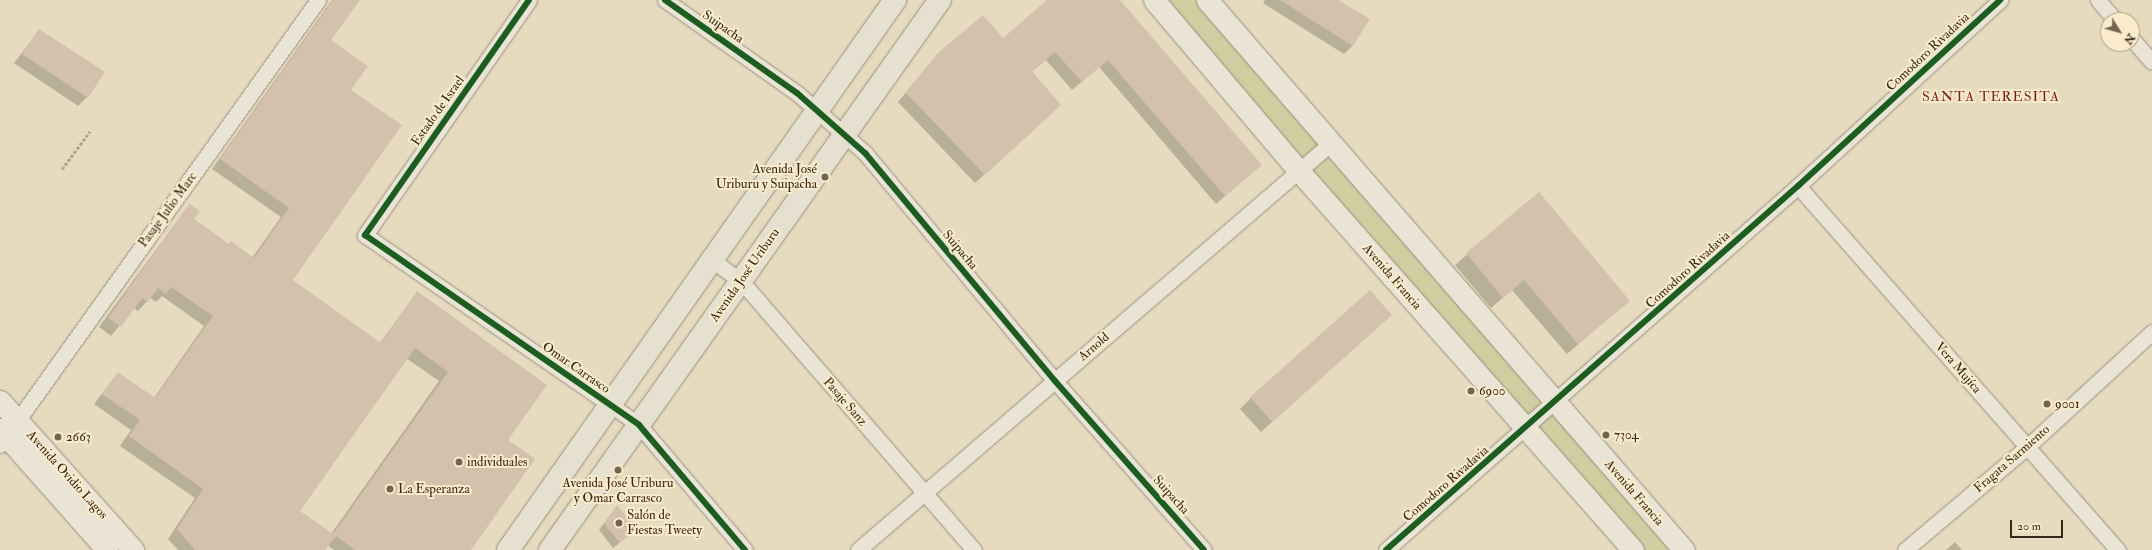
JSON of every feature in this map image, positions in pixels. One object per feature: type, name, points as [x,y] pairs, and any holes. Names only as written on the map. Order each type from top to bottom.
[{"type":"main road","points":[[512,548],[610,405],[895,0]]},
{"type":"main road","name":"Avenida José Uriburu","points":[[550,550],[940,0]]},
{"type":"main road","name":"Avenida Francia","points":[[1154,0],[1299,171],[1633,550]]},
{"type":"main road","name":"Avenida Francia","points":[[1207,0],[1684,550]]},
{"type":"main road","name":"Avenida Ovidio Lagos","points":[[0,401],[6,433],[107,550]]},
{"type":"main road","name":"Avenida Ovidio Lagos","points":[[6,433],[133,550]]},
{"type":"street","name":"Pasaje Julio Marc","points":[[6,433],[318,0]]},
{"type":"street","name":"Estado de Israel","points":[[365,235],[529,0]]},
{"type":"street","name":"Suipacha","points":[[664,0],[797,93],[864,153],[1054,381],[1204,550]]},
{"type":"street","name":"Comodoro Rivadavia","points":[[1386,550],[1556,403],[1798,186],[2000,0]]},
{"type":"street","points":[[2098,0],[2108,12]]},
{"type":"street","points":[[2140,48],[2152,62]]},
{"type":"street","name":"Arnold","points":[[858,550],[1331,143]]},
{"type":"street","name":"Vera Mujíca","points":[[1798,186],[2118,550]]},
{"type":"street","name":"Omar Carrasco","points":[[365,235],[638,425],[745,550]]},
{"type":"street","name":"Pasaje Sanz","points":[[712,260],[741,281],[974,550]]},
{"type":"street","name":"Fragata Sarmiento","points":[[1905,550],[2027,447],[2152,332]]},
{"type":"path","points":[[62,169],[90,131]]},
{"type":"shaded area","points":[[1154,0],[1207,0],[1684,550],[1633,550]]},
{"type":"building","points":[[333,0],[360,0],[331,40],[368,66],[351,90],[402,125],[293,280],[381,343],[417,291],[547,385],[508,440],[535,459],[471,550],[355,550],[336,536],[325,550],[195,550],[177,529],[203,489],[129,436],[140,420],[102,394],[118,372],[155,398],[213,316],[171,287],[166,294],[158,288],[148,302],[142,298],[121,327],[108,318],[189,204],[200,211],[194,219],[229,244],[231,241],[254,258],[289,208],[220,159]],"holes":[[[415,348],[448,372],[333,534],[300,511]]]},
{"type":"building","points":[[1047,0],[1120,0],[1262,165],[1225,196],[1108,60],[1082,82],[1055,52],[1032,71],[1061,105],[985,175],[906,93],[939,52],[983,15],[1003,38]]},
{"type":"building","points":[[1280,0],[1338,0],[1370,19],[1353,46]]},
{"type":"building","points":[[39,29],[105,72],[88,98],[22,54]]},
{"type":"building","points":[[1539,192],[1630,301],[1578,344],[1524,280],[1503,298],[1466,253]]},
{"type":"building","points":[[1370,290],[1392,315],[1272,422],[1250,397]]},
{"type":"building","points":[[617,505],[637,529],[620,543],[604,523]]},
{"type":"cycle path","points":[[529,0],[365,235],[639,425],[745,550]]},
{"type":"cycle path","points":[[665,0],[797,93],[865,153],[1055,381],[1204,550]]},
{"type":"cycle path","points":[[1386,550],[1798,186],[2000,0]]},
{"type":"place","name":"Avenida José Uriburu y Suipacha","points":[[825,177]]},
{"type":"place","name":"6900","points":[[1471,391]]},
{"type":"place","name":"9001","points":[[2047,404]]},
{"type":"place","name":"7304","points":[[1606,435]]},
{"type":"place","name":"2663","points":[[58,437]]},
{"type":"place","name":"individuales","points":[[459,462]]},
{"type":"place","name":"Avenida José Uriburu y Omar Carrasco","points":[[618,470]]},
{"type":"place","name":"La Esperanza","points":[[390,489]]},
{"type":"place","name":"Salón de Fiestas Tweety","points":[[619,523]]},
{"type":"district","name":"SANTA TERESITA","points":[[1991,97]]}]
